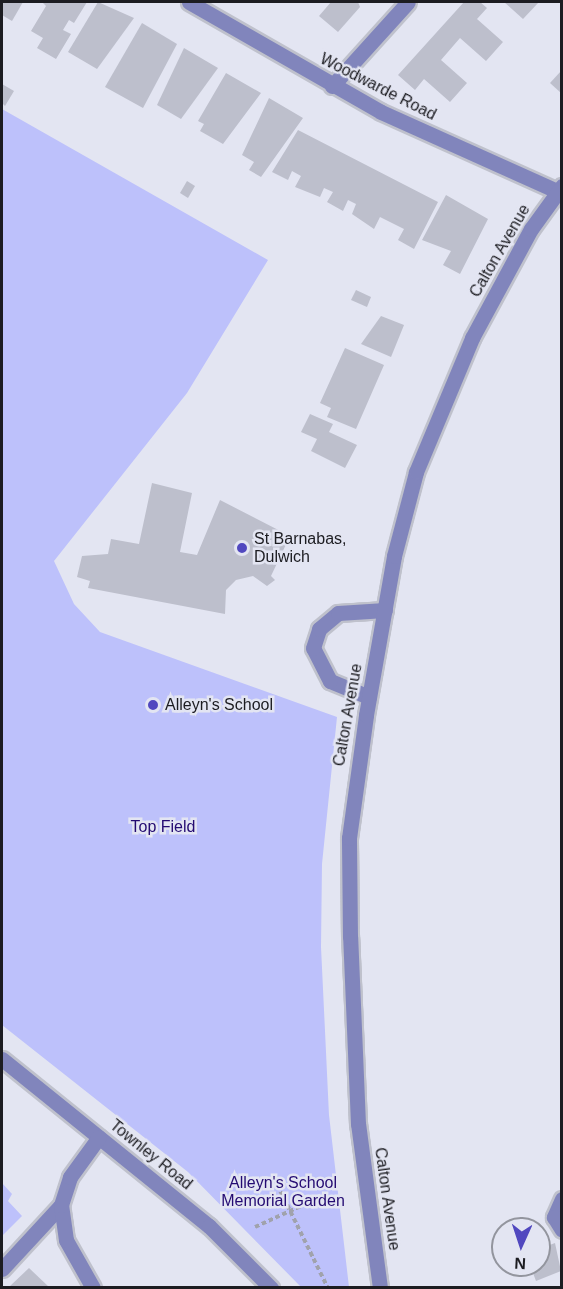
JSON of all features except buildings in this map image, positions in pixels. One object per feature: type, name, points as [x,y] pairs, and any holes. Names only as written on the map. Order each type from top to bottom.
[{"type":"street","name":"Woodwarde Road","points":[[189,2],[332,86],[404,124],[559,188]]},
{"type":"street","points":[[332,86],[408,2]]},
{"type":"street","name":"Calton Avenue","points":[[380,1287],[358,1124],[350,937],[349,838],[369,697],[402,524],[436,420],[511,263],[559,188]]},
{"type":"street","points":[[369,697],[330,681],[313,648],[319,629],[338,613],[385,610]]},
{"type":"street","name":"Townley Road","points":[[2,1059],[209,1226],[271,1287]]},
{"type":"street","points":[[2,1269],[61,1205],[70,1177],[99,1137]]},
{"type":"street","points":[[561,1199],[554,1217],[561,1230]]},
{"type":"street","points":[[61,1205],[66,1240],[93,1287]]},
{"type":"path","points":[[274,1178],[328,1287]]},
{"type":"path","points":[[255,1227],[327,1194]]},
{"type":"green space","name":"Top Field","points":[[2,109],[268,260],[187,393],[54,561],[74,604],[100,632],[337,717],[322,864],[321,947],[329,1115],[349,1287],[301,1287],[188,1172],[2,1025]]},
{"type":"green space","points":[[2,1183],[12,1194],[8,1201],[22,1216],[2,1236]]},
{"type":"place","name":"St Barnabas, Dulwich","points":[[242,548]]},
{"type":"place","name":"Alleyn's School","points":[[153,705]]},
{"type":"park label","name":"Alleyn's School Memorial Garden","points":[[283,1192]]}]
